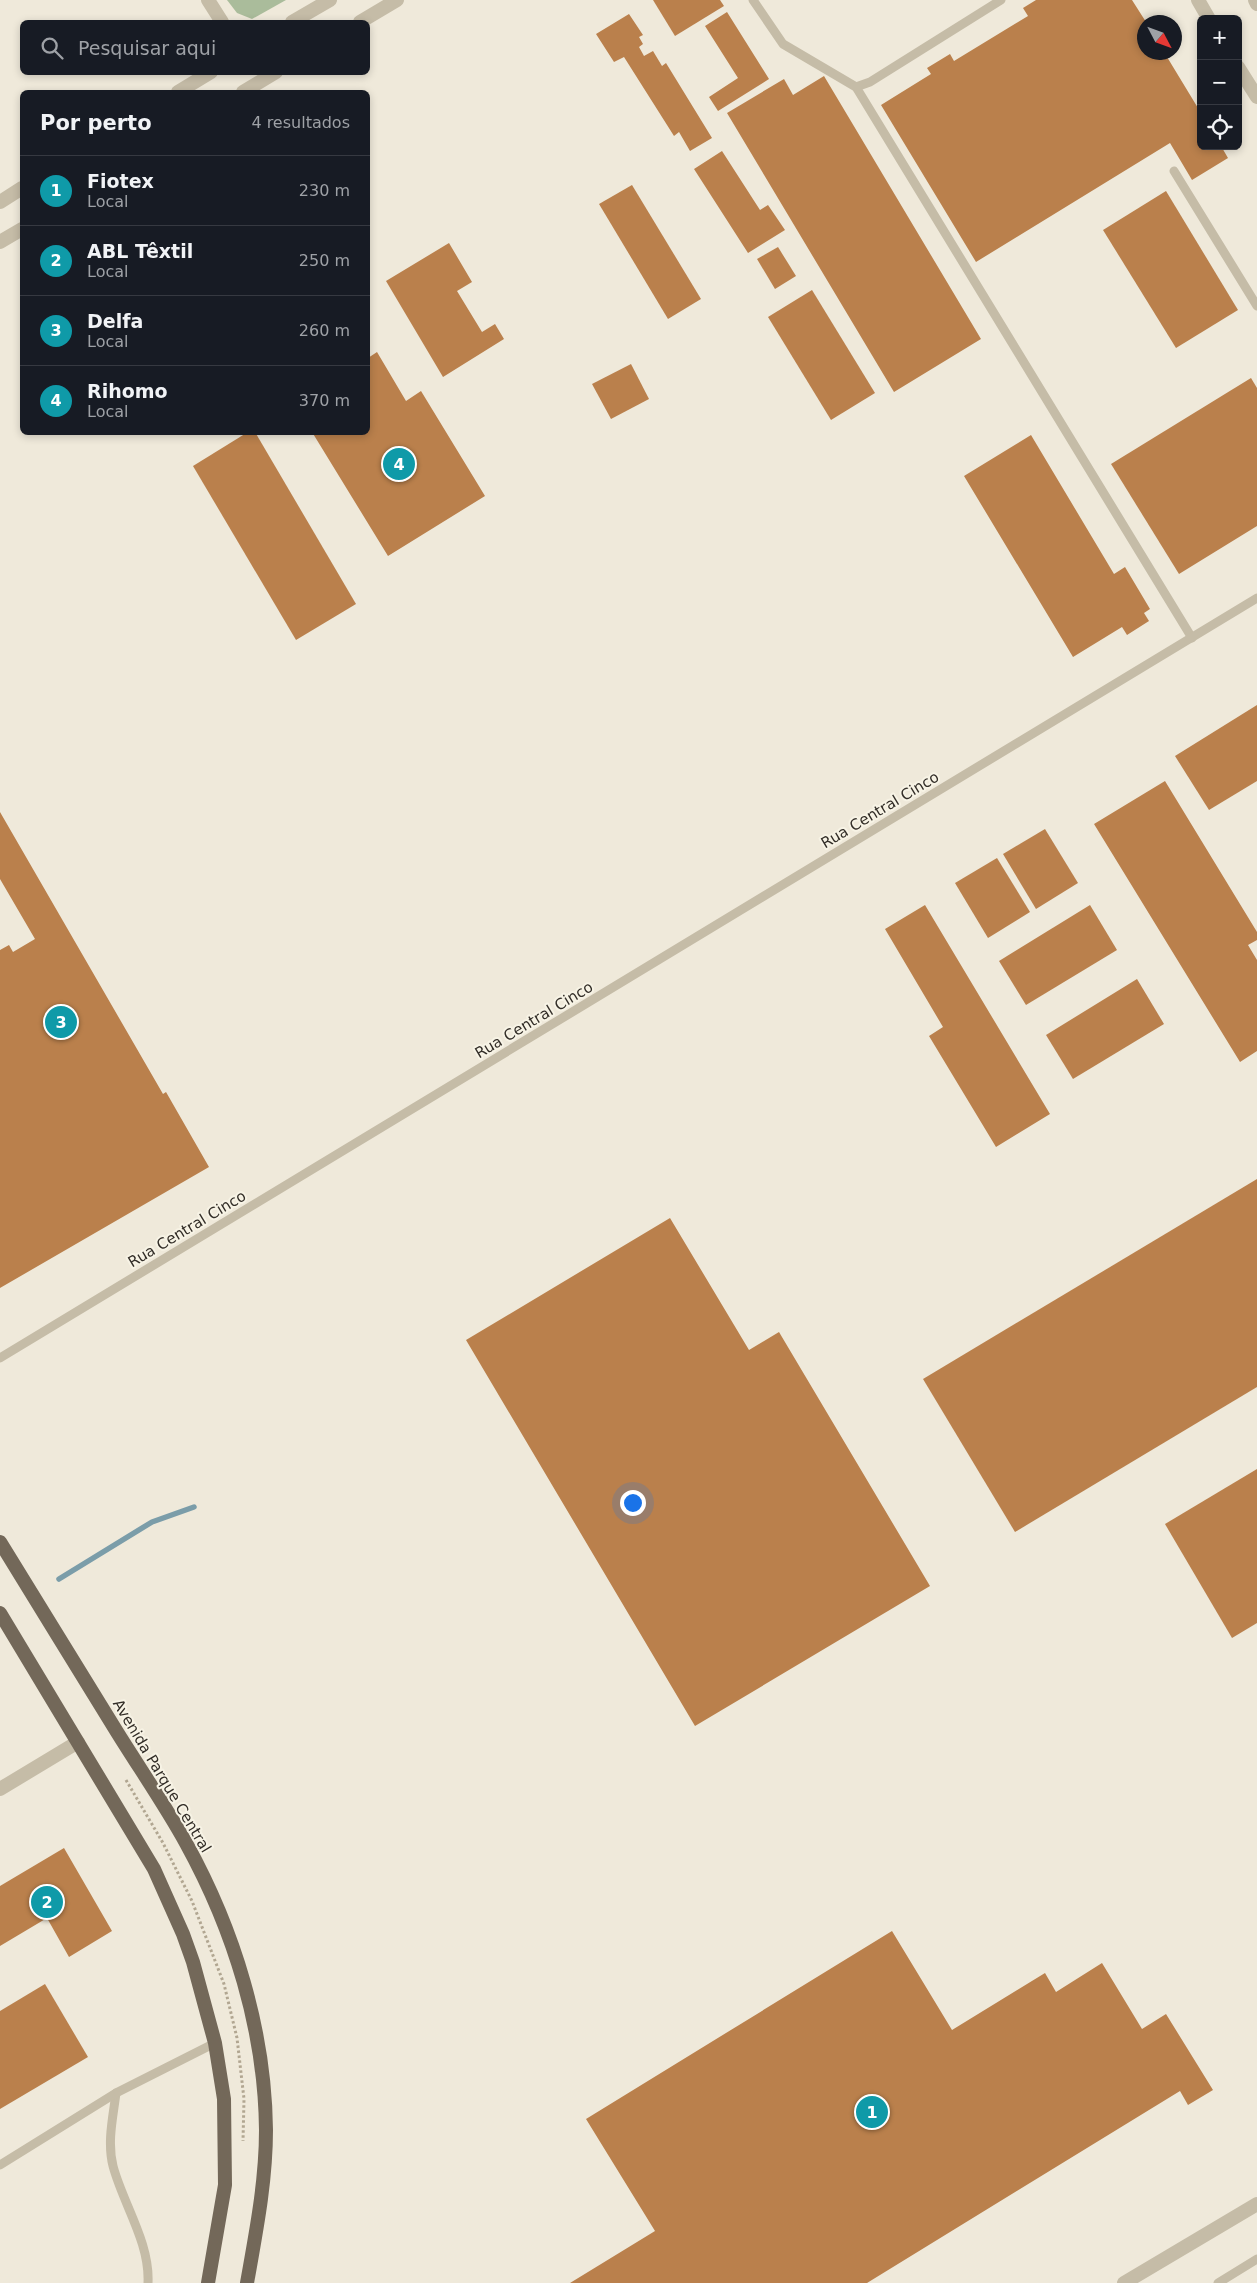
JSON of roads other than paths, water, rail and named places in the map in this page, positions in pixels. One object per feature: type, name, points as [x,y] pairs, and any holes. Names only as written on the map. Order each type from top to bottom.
[{"type":"main road","name":"Avenida Parque Central","points":[[0,1542],[186,1844],[219,1913],[238,1962],[248,1996],[262,2067],[266,2130],[262,2199],[247,2283]]},
{"type":"main road","points":[[0,1613],[154,1869],[193,1962],[215,2043],[224,2099],[225,2185],[208,2283]]},
{"type":"street","points":[[208,0],[221,20]]},
{"type":"street","points":[[295,20],[330,0]]},
{"type":"street","points":[[363,20],[397,0]]},
{"type":"street","points":[[1198,0],[1207,15]]},
{"type":"street","points":[[1255,0],[1257,4]]},
{"type":"street","points":[[1242,73],[1257,97]]},
{"type":"street","points":[[181,90],[205,75]]},
{"type":"street","points":[[246,90],[271,75]]},
{"type":"street","points":[[0,202],[20,189]]},
{"type":"street","points":[[0,242],[20,230]]},
{"type":"street","points":[[0,1789],[78,1742]]},
{"type":"street","points":[[1124,2283],[1257,2204]]},
{"type":"lane","points":[[753,0],[782,44],[856,87],[1192,638]]},
{"type":"lane","points":[[856,87],[870,82],[1001,0]]},
{"type":"lane","points":[[1174,172],[1257,306]]},
{"type":"lane","name":"Rua Central Cinco","points":[[0,1358],[1257,598]]},
{"type":"lane","points":[[0,2166],[116,2093],[215,2043]]},
{"type":"lane","points":[[116,2093],[110,2144],[113,2166],[146,2256],[148,2283]]},
{"type":"lane","points":[[1218,2283],[1257,2259]]},
{"type":"waterway","points":[[59,1579],[152,1522],[194,1507]]},
{"type":"place","name":"Rihomo","points":[[399,464]]},
{"type":"place","name":"Delfa","points":[[61,1022]]},
{"type":"place","name":"ABL Têxtil","points":[[47,1902]]},
{"type":"place","name":"Fiotex","points":[[872,2112]]}]
